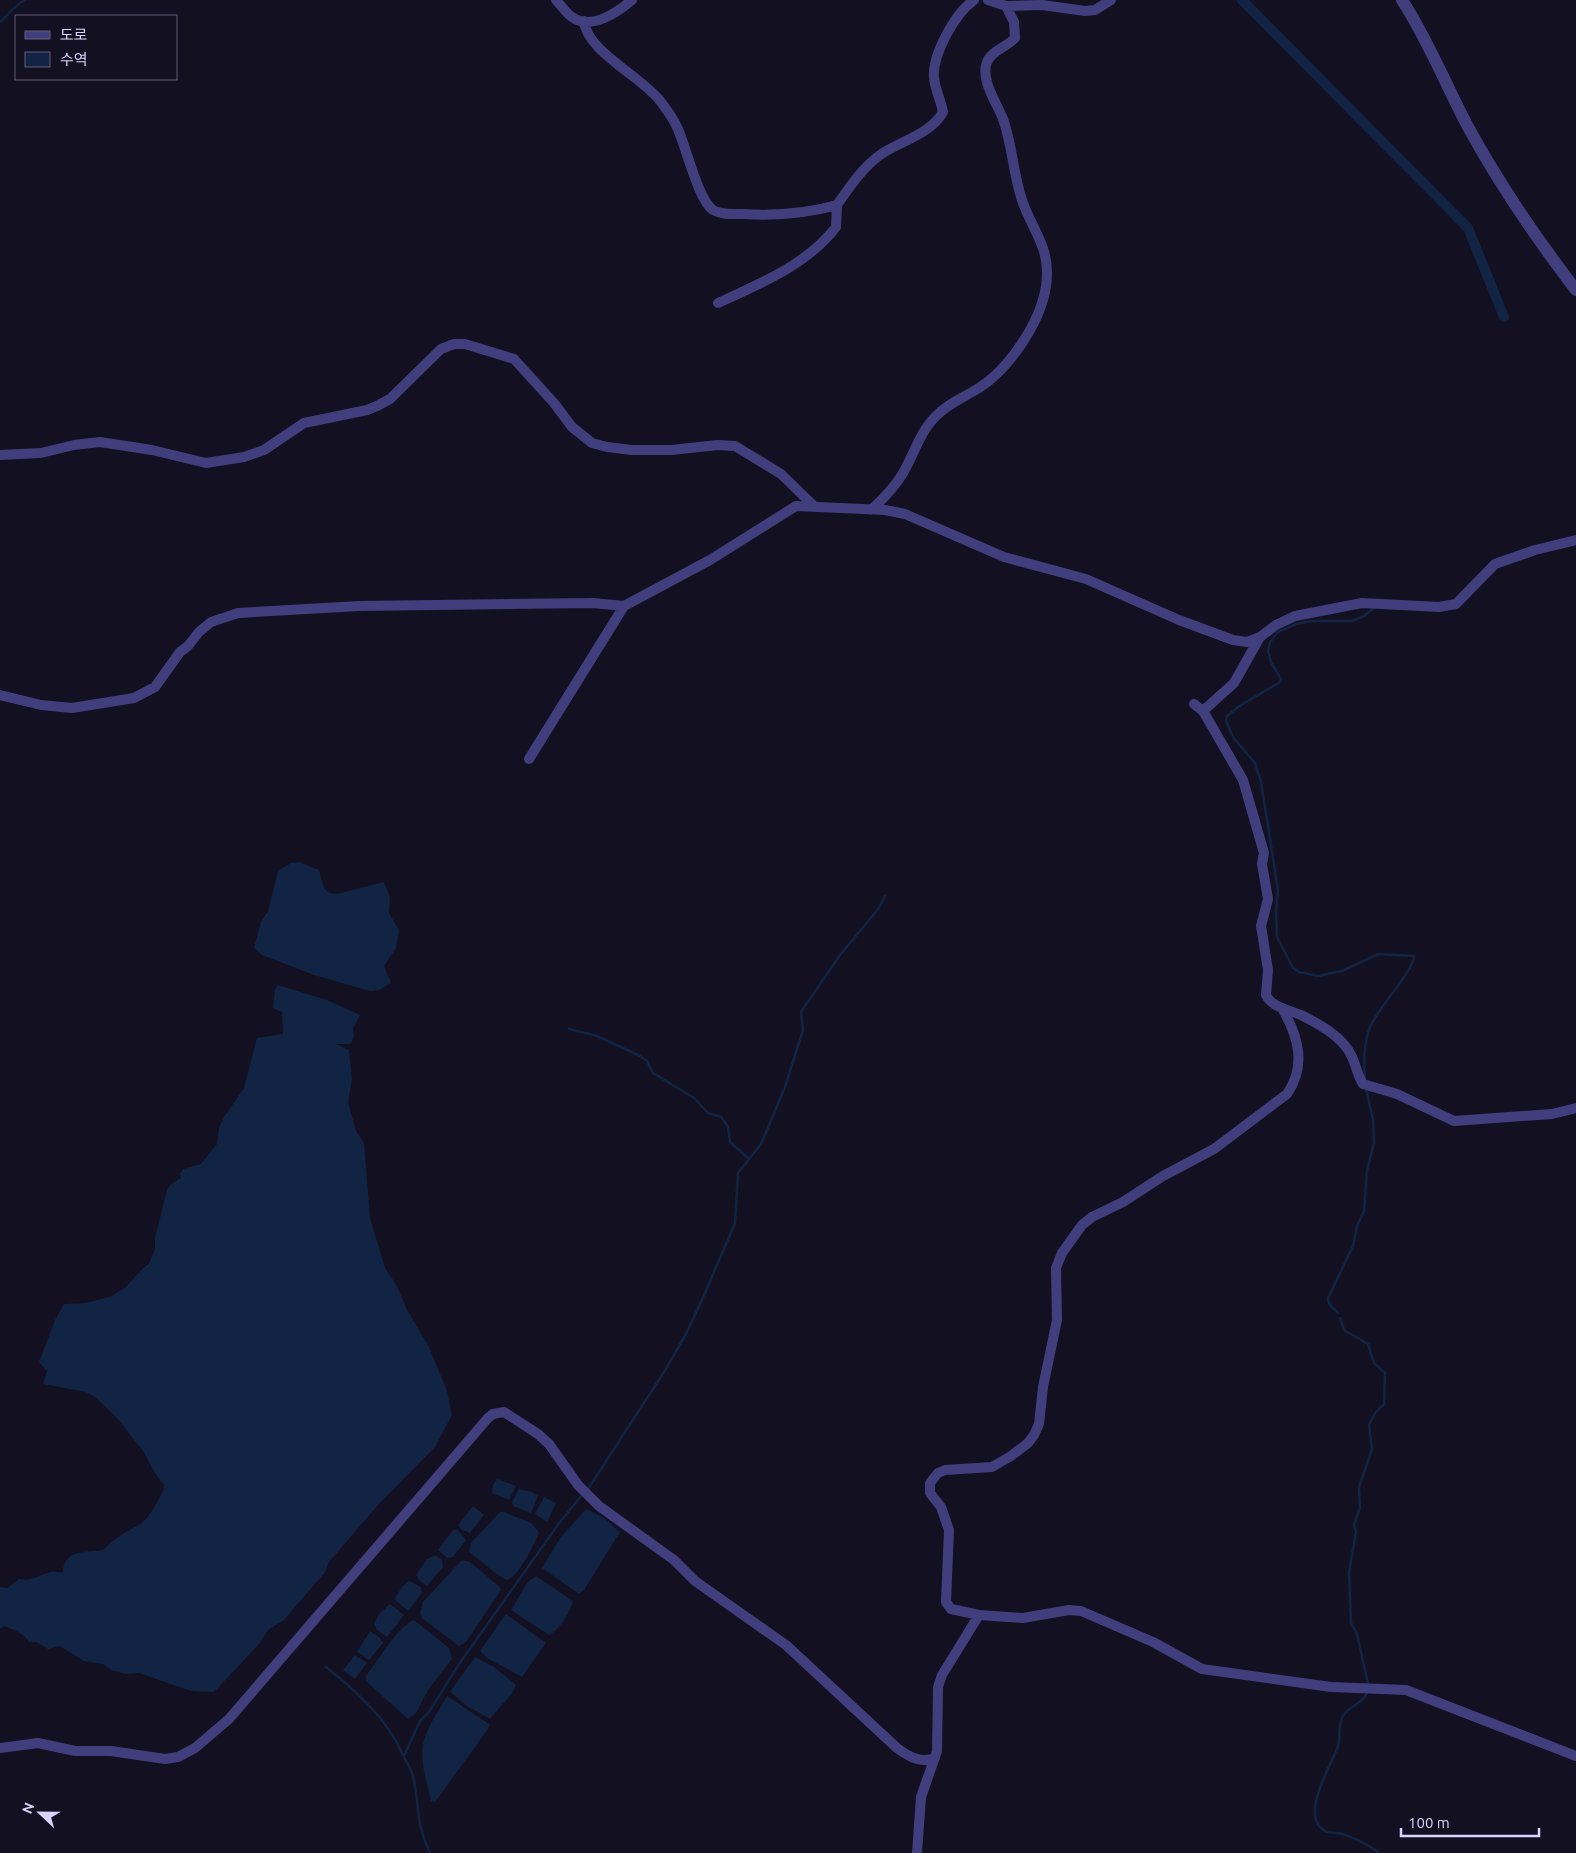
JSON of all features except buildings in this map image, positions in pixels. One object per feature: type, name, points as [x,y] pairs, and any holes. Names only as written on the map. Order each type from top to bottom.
[{"type":"street","points":[[556,0],[572,17],[584,21],[616,14],[632,0]]},
{"type":"street","points":[[718,303],[770,278],[814,251],[836,227],[837,205],[861,173],[879,156],[920,134],[939,119],[943,112],[934,80],[935,60],[952,23],[964,8],[974,0]]},
{"type":"street","points":[[988,0],[1006,6],[1042,5],[1085,11],[1095,10],[1111,0]]},
{"type":"street","points":[[1402,0],[1423,34],[1490,166],[1576,290]]},
{"type":"street","points":[[872,510],[902,474],[935,416],[987,382],[1009,362],[1030,327],[1046,288],[1048,271],[1045,252],[1039,234],[1024,208],[1005,126],[987,81],[986,64],[990,58],[1015,38],[1014,22],[1006,6]]},
{"type":"street","points":[[584,21],[584,27],[602,50],[620,68],[648,86],[670,115],[678,128],[703,198],[713,210],[728,214],[779,216],[837,205]]},
{"type":"street","points":[[0,455],[42,453],[74,445],[100,442],[152,450],[206,463],[244,457],[264,450],[304,423],[367,410],[377,406],[390,399],[440,349],[454,344],[465,344],[514,359],[554,403],[572,427],[592,443],[607,448],[632,450],[671,450],[718,445],[735,446],[756,456],[781,474],[815,507]]},
{"type":"street","points":[[529,759],[624,606],[710,560],[790,510],[803,506],[896,512],[916,518],[1004,557],[1086,580],[1171,616],[1234,640],[1247,642],[1260,637],[1276,625],[1295,616],[1362,603],[1438,607],[1456,604],[1495,564],[1535,550],[1576,540]]},
{"type":"street","points":[[0,695],[40,705],[66,708],[87,707],[134,698],[155,687],[180,652],[210,622],[238,613],[338,609],[359,606],[593,604],[624,606]]},
{"type":"street","points":[[1202,711],[1234,683],[1260,637]]},
{"type":"street","points":[[1194,704],[1202,711],[1243,780],[1264,852],[1262,864],[1268,888],[1268,899],[1261,926],[1268,970],[1266,995],[1268,999],[1282,1008],[1305,1017],[1340,1041],[1348,1049],[1363,1084],[1397,1094],[1448,1120],[1493,1120],[1552,1114],[1576,1108]]},
{"type":"street","points":[[1282,1008],[1296,1038],[1299,1059],[1294,1084],[1287,1094],[1214,1149],[1163,1176],[1123,1202],[1092,1217],[1082,1225],[1062,1253],[1056,1268],[1058,1320],[1043,1387],[1039,1424],[1034,1436],[1028,1444],[992,1467],[945,1470],[938,1473],[930,1483],[930,1493],[941,1507],[949,1530],[946,1602],[948,1608],[978,1615],[1023,1618],[1069,1610],[1081,1611],[1153,1642],[1202,1669],[1330,1687],[1406,1690],[1576,1756]]},
{"type":"street","points":[[0,1748],[38,1743],[76,1751],[111,1751],[165,1759],[178,1757],[195,1748],[229,1719],[488,1418],[493,1414],[504,1412],[550,1444],[578,1484],[599,1506],[674,1560],[695,1581],[786,1645],[897,1748],[915,1759],[924,1761],[935,1758]]},
{"type":"street","points":[[917,1853],[921,1797],[935,1758],[938,1687],[942,1675],[978,1615]]},
{"type":"water","points":[[299,862],[319,870],[324,887],[332,894],[384,882],[390,897],[389,913],[399,930],[396,948],[384,966],[391,983],[379,990],[370,991],[314,975],[262,955],[254,948],[261,922],[268,911],[278,871],[291,863]]},
{"type":"water","points":[[278,985],[327,1000],[360,1015],[353,1029],[354,1037],[351,1044],[336,1044],[349,1050],[352,1079],[348,1102],[356,1131],[364,1143],[370,1218],[385,1268],[397,1286],[407,1310],[429,1347],[447,1391],[452,1415],[435,1447],[378,1505],[329,1562],[325,1572],[284,1620],[268,1630],[260,1643],[214,1692],[191,1691],[139,1673],[126,1674],[111,1670],[103,1664],[84,1661],[60,1646],[48,1649],[37,1642],[29,1642],[22,1634],[4,1626],[0,1629],[0,1587],[7,1588],[19,1579],[28,1580],[51,1572],[63,1572],[64,1564],[72,1555],[103,1550],[116,1538],[139,1525],[147,1518],[164,1489],[164,1485],[143,1451],[118,1419],[96,1398],[86,1392],[43,1384],[47,1371],[39,1362],[55,1320],[64,1304],[87,1303],[112,1296],[126,1287],[149,1264],[155,1249],[155,1238],[167,1190],[171,1184],[181,1178],[180,1174],[183,1169],[201,1164],[217,1144],[219,1128],[224,1117],[244,1088],[257,1038],[283,1034],[282,1012],[273,1008],[275,989]]},
{"type":"water","points":[[497,1479],[516,1486],[509,1500],[492,1493],[493,1485]]},
{"type":"water","points":[[519,1489],[532,1492],[538,1496],[531,1513],[513,1506],[512,1502]]},
{"type":"water","points":[[544,1497],[556,1503],[547,1522],[535,1514]]},
{"type":"water","points":[[473,1506],[484,1515],[470,1533],[462,1530],[458,1525]]},
{"type":"water","points":[[586,1509],[604,1518],[620,1532],[584,1590],[579,1594],[542,1568],[561,1537]]},
{"type":"water","points":[[500,1512],[531,1523],[539,1532],[521,1567],[507,1580],[469,1552],[471,1543]]},
{"type":"water","points":[[453,1530],[458,1530],[466,1540],[453,1557],[447,1558],[438,1550]]},
{"type":"water","points":[[436,1555],[442,1560],[443,1567],[427,1586],[416,1575],[427,1559]]},
{"type":"water","points":[[462,1560],[470,1562],[500,1587],[501,1590],[466,1642],[459,1646],[422,1618],[420,1613],[423,1602]]},
{"type":"water","points":[[536,1576],[573,1601],[564,1620],[549,1635],[511,1610],[527,1583]]},
{"type":"water","points":[[409,1581],[421,1587],[422,1593],[408,1611],[394,1599]]},
{"type":"water","points":[[390,1604],[404,1615],[387,1637],[377,1630],[374,1624],[379,1614]]},
{"type":"water","points":[[506,1614],[546,1643],[522,1677],[487,1658],[480,1651]]},
{"type":"water","points":[[414,1620],[449,1648],[452,1659],[428,1690],[416,1713],[408,1719],[366,1681],[366,1676],[395,1636],[408,1623]]},
{"type":"water","points":[[370,1631],[380,1638],[383,1643],[369,1660],[357,1652]]},
{"type":"water","points":[[355,1655],[367,1663],[355,1679],[343,1670]]},
{"type":"water","points":[[475,1657],[494,1667],[516,1685],[513,1692],[490,1719],[467,1706],[450,1692]]},
{"type":"water","points":[[447,1696],[489,1724],[488,1729],[435,1802],[431,1801],[426,1783],[422,1756],[423,1746],[430,1725]]},
{"type":"waterway","points":[[0,22],[25,0]]},
{"type":"waterway","points":[[1242,0],[1468,228],[1504,317]]},
{"type":"waterway","points":[[1365,1081],[1365,1047],[1370,1027],[1409,970],[1414,956],[1378,954],[1342,971],[1318,976],[1299,972],[1293,968],[1277,937],[1276,910],[1278,890],[1261,782],[1255,763],[1233,737],[1226,721],[1227,716],[1238,707],[1280,682],[1281,679],[1271,662],[1268,651],[1270,642],[1278,632],[1296,624],[1312,621],[1352,621],[1364,616],[1375,607]]},
{"type":"waterway","points":[[588,1489],[664,1372],[686,1334],[705,1293],[735,1223],[738,1173],[761,1144],[785,1087],[803,1030],[801,1012],[840,955],[879,908],[885,896]]},
{"type":"waterway","points":[[569,1029],[597,1036],[647,1061],[653,1073],[694,1098],[708,1113],[721,1117],[728,1127],[730,1142],[748,1158]]},
{"type":"waterway","points":[[1338,1313],[1329,1304],[1328,1298],[1353,1246],[1357,1226],[1364,1211],[1367,1170],[1374,1143],[1373,1120],[1366,1089]]},
{"type":"waterway","points":[[1340,1318],[1344,1330],[1368,1344],[1374,1363],[1385,1373],[1384,1404],[1376,1412],[1369,1425],[1372,1449],[1359,1487],[1360,1508],[1354,1524],[1356,1532],[1349,1573],[1351,1623],[1357,1634],[1368,1684]]},
{"type":"waterway","points":[[404,1756],[420,1721],[429,1712],[459,1664],[560,1522],[582,1495]]},
{"type":"waterway","points":[[326,1667],[370,1706],[389,1729],[413,1776],[420,1823],[430,1853]]},
{"type":"waterway","points":[[1367,1693],[1343,1717],[1340,1725],[1338,1746],[1320,1787],[1315,1811],[1316,1820],[1323,1830],[1354,1838],[1379,1853]]}]
